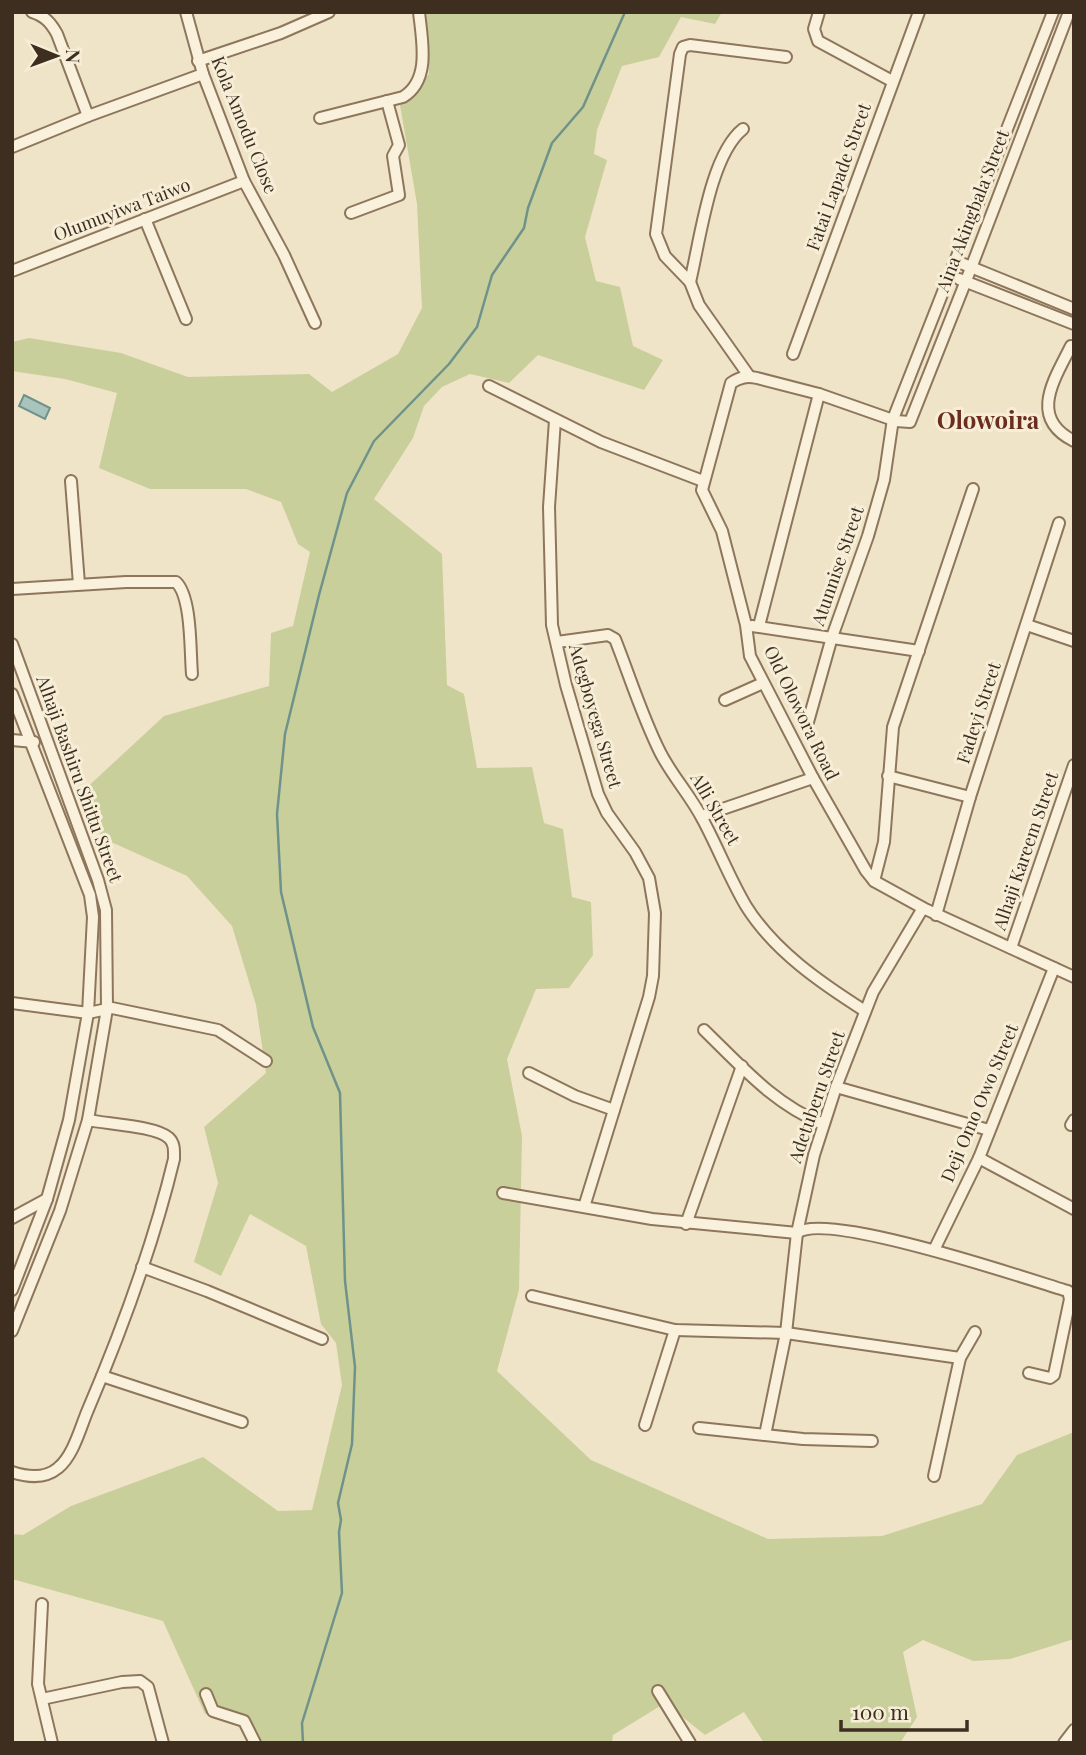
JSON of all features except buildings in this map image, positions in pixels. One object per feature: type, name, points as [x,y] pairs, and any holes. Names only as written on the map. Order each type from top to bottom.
[{"type":"street","points":[[32,12],[51,23],[57,34],[88,116]]},
{"type":"street","name":"Kola Amodu Close","points":[[186,12],[202,74],[244,181],[284,255],[315,323]]},
{"type":"street","points":[[320,118],[402,97],[414,90],[420,77],[423,50],[419,12]]},
{"type":"street","points":[[819,12],[814,29],[818,41],[892,81]]},
{"type":"street","name":"Fatai Lapade Street","points":[[793,354],[919,12]]},
{"type":"street","name":"Aina Akingbala Street","points":[[1053,12],[893,419],[896,421],[910,422],[1069,12]]},
{"type":"street","points":[[198,61],[281,33],[324,13]]},
{"type":"street","points":[[748,376],[699,305],[690,282],[664,256],[656,234],[683,47],[691,45],[786,57]]},
{"type":"street","points":[[12,147],[202,74]]},
{"type":"street","points":[[351,214],[399,195],[393,156],[399,145],[387,101]]},
{"type":"street","points":[[690,282],[720,160],[727,146],[743,129]]},
{"type":"street","name":"Olumuyiwa Taiwo","points":[[12,271],[244,181]]},
{"type":"street","points":[[145,219],[186,319]]},
{"type":"street","points":[[956,261],[1074,309]]},
{"type":"street","points":[[950,275],[1074,324]]},
{"type":"street","points":[[1071,346],[1050,391],[1047,410],[1052,425],[1062,435],[1074,441]]},
{"type":"street","points":[[489,386],[601,442],[703,481],[731,383],[748,376],[819,394],[893,419]]},
{"type":"street","points":[[759,626],[819,394]]},
{"type":"street","name":"Atunnise Street","points":[[808,722],[832,637],[868,536],[884,480],[893,419]]},
{"type":"street","name":"Adegboyega Street","points":[[555,420],[549,556],[551,616],[566,685],[598,793],[607,813],[635,852],[649,878],[655,913],[653,976],[649,996],[584,1207]]},
{"type":"street","points":[[71,481],[79,584]]},
{"type":"street","name":"Old Olowora Road","points":[[703,481],[705,498],[722,531],[746,625],[750,656],[847,841],[874,881],[936,915],[1074,977]]},
{"type":"street","points":[[874,881],[884,842],[893,727],[973,489]]},
{"type":"street","name":"Fadeyi Street","points":[[936,915],[970,797],[1059,523]]},
{"type":"street","points":[[12,589],[79,584],[176,582],[183,590],[186,603],[192,674]]},
{"type":"street","points":[[746,625],[919,651]]},
{"type":"street","points":[[1027,625],[1074,641]]},
{"type":"street","name":"Alli Street","points":[[557,642],[608,635],[615,639],[638,704],[657,747],[702,816],[746,906],[804,969],[865,1011]]},
{"type":"street","name":"Alhaji Bashiru Shittu Street","points":[[12,644],[98,880],[106,910],[107,1009],[88,1120],[63,1201],[12,1331]]},
{"type":"street","points":[[725,700],[763,683]]},
{"type":"street","name":"Alhaji Bashiru Shittu Street","points":[[12,694],[90,895],[93,917],[88,1013],[69,1120],[47,1199],[12,1290]]},
{"type":"street","points":[[12,740],[48,742]]},
{"type":"street","name":"Alhaji Kareem Street","points":[[1011,948],[1074,765]]},
{"type":"street","points":[[888,776],[970,797]]},
{"type":"street","points":[[702,816],[813,778]]},
{"type":"street","name":"Adetuberu Street","points":[[765,1435],[786,1333],[797,1233],[823,1124],[873,992],[923,908]]},
{"type":"street","name":"Deji Omo Owo Street","points":[[934,1250],[979,1158],[1054,968]]},
{"type":"street","points":[[12,1003],[88,1013],[112,1008],[218,1030],[266,1061]]},
{"type":"street","points":[[704,1030],[778,1100],[823,1124]]},
{"type":"street","points":[[686,1224],[742,1066]]},
{"type":"street","points":[[529,1073],[575,1096],[614,1111]]},
{"type":"street","points":[[836,1087],[989,1130]]},
{"type":"street","points":[[12,1472],[35,1476],[53,1472],[61,1466],[74,1443],[142,1267],[160,1215],[174,1159],[172,1141],[166,1136],[88,1120]]},
{"type":"street","points":[[979,1158],[1074,1209]]},
{"type":"street","points":[[503,1193],[686,1224],[797,1233],[807,1228],[821,1228],[873,1236],[934,1250],[1068,1291],[1071,1316],[1054,1375],[1050,1378],[1030,1373]]},
{"type":"street","points":[[12,1218],[47,1199],[63,1201]]},
{"type":"street","points":[[142,1267],[322,1339]]},
{"type":"street","points":[[532,1296],[676,1330],[786,1333],[960,1358]]},
{"type":"street","points":[[645,1425],[676,1330]]},
{"type":"street","points":[[934,1476],[960,1358],[975,1332]]},
{"type":"street","points":[[102,1376],[242,1422]]},
{"type":"street","points":[[699,1428],[872,1441]]},
{"type":"street","points":[[43,1604],[38,1670],[41,1699],[52,1743]]},
{"type":"street","points":[[41,1699],[122,1682],[141,1681],[148,1687],[163,1743]]},
{"type":"street","points":[[658,1691],[690,1743]]},
{"type":"street","points":[[206,1694],[213,1711],[244,1721],[255,1743]]},
{"type":"green space","points":[[425,12],[722,12],[715,24],[681,17],[659,57],[622,66],[597,130],[594,154],[607,160],[585,237],[596,281],[620,287],[633,346],[663,360],[644,390],[538,355],[509,383],[470,374],[442,387],[424,406],[413,438],[374,499],[442,554],[447,685],[464,694],[477,768],[532,767],[544,823],[563,829],[572,897],[591,902],[593,955],[569,988],[536,989],[507,1059],[522,1136],[519,1290],[497,1371],[591,1460],[768,1539],[882,1536],[982,1504],[1017,1455],[1074,1432],[1074,1639],[1010,1659],[973,1661],[923,1640],[903,1652],[917,1717],[900,1743],[764,1743],[744,1712],[705,1735],[665,1703],[613,1735],[612,1743],[249,1743],[239,1715],[205,1714],[163,1621],[12,1579],[12,1534],[23,1535],[71,1506],[203,1457],[278,1511],[312,1510],[342,1385],[336,1343],[321,1324],[306,1246],[250,1214],[221,1276],[194,1262],[218,1183],[204,1127],[266,1073],[256,1005],[232,926],[187,876],[102,838],[82,792],[164,716],[269,686],[271,633],[293,626],[310,552],[298,544],[281,502],[246,489],[150,489],[99,468],[117,393],[65,379],[12,371],[12,342],[29,338],[121,353],[188,377],[309,374],[332,392],[398,354],[422,308],[417,204],[400,105],[429,74]]},
{"type":"water","points":[[24,395],[50,408],[45,419],[19,406]]},
{"type":"waterway","points":[[303,1743],[302,1723],[342,1593],[339,1532],[341,1520],[338,1503],[352,1444],[355,1367],[345,1281],[340,1093],[313,1027],[281,892],[277,814],[285,734],[347,493],[374,441],[449,364],[477,327],[492,275],[524,228],[528,208],[552,143],[583,107],[625,12]]},
{"type":"district","name":"Olowoira","points":[[988,421]]}]
